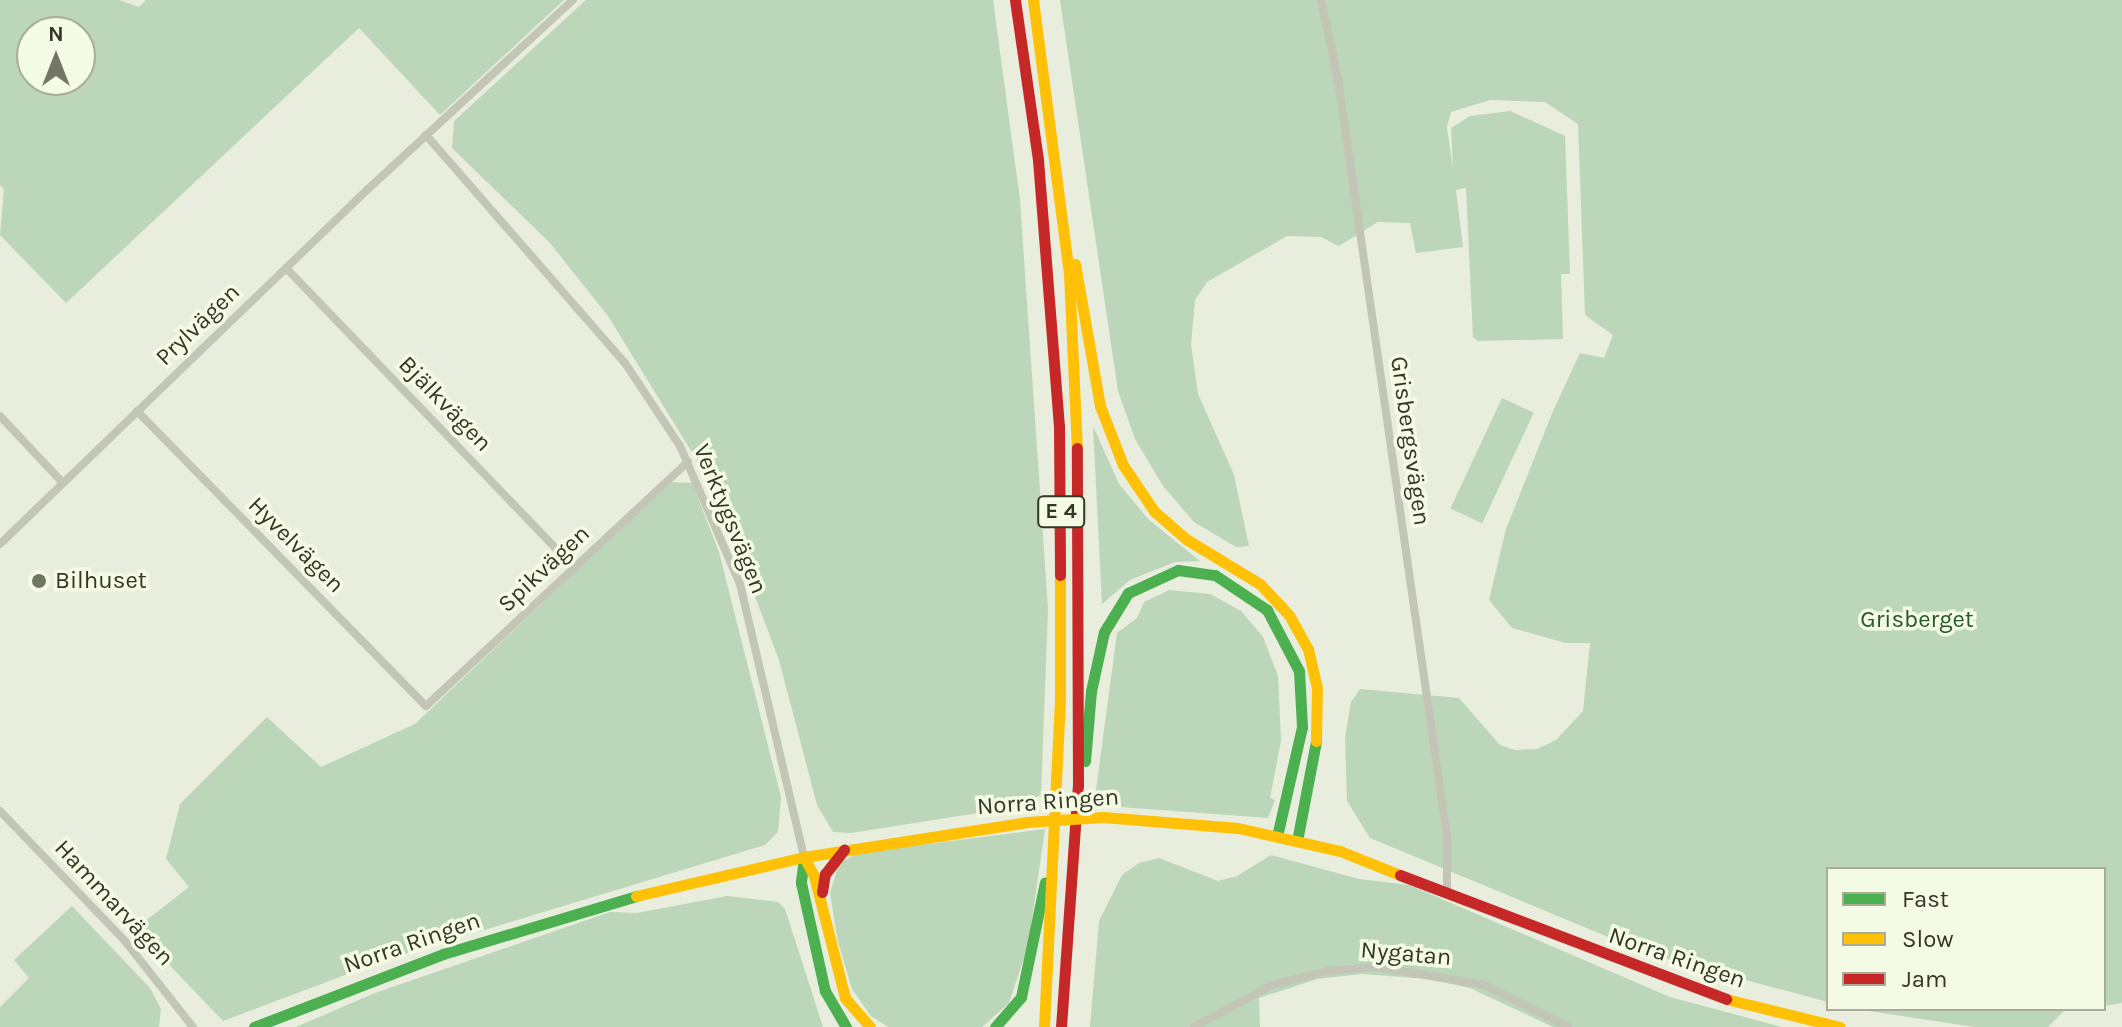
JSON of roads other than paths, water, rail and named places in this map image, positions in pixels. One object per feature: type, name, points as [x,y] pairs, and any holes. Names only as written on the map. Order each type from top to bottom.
[{"type":"main road","name":"E 4","points":[[1015,0],[1038,160],[1059,426],[1055,847],[1044,1027]]},
{"type":"main road","name":"E 4","points":[[1033,0],[1063,221],[1077,409],[1078,785],[1061,1027]]},
{"type":"main road","name":"E 4","points":[[1063,221],[1100,406],[1123,465],[1154,511],[1186,539],[1260,584],[1289,615],[1308,649],[1317,687],[1317,733],[1297,841]]},
{"type":"main road","name":"E 4","points":[[1078,785],[1104,632],[1128,593],[1156,576],[1198,571],[1232,583],[1267,610],[1299,671],[1302,727],[1277,836]]},
{"type":"main road","name":"Norra Ringen","points":[[254,1027],[539,923],[804,857],[1027,822],[1103,817],[1277,836],[1297,841],[1447,890],[1698,992],[1840,1027]]},
{"type":"main road","name":"E 4","points":[[995,1027],[1021,997],[1055,847]]},
{"type":"main road","points":[[819,896],[825,874],[844,850]]},
{"type":"main road","points":[[804,857],[819,896],[845,998],[870,1027]]},
{"type":"main road","points":[[804,857],[801,883],[825,991],[846,1027]]},
{"type":"street","name":"Prylvägen","points":[[0,544],[426,135],[573,0]]},
{"type":"street","name":"Grisbergsvägen","points":[[1321,0],[1338,79],[1447,836],[1447,890]]},
{"type":"street","name":"Verktygsvägen","points":[[426,135],[625,363],[688,462],[740,584],[804,857]]},
{"type":"street","name":"Bjälkvägen","points":[[286,268],[575,568]]},
{"type":"street","name":"Hyvelvägen","points":[[137,411],[426,706]]},
{"type":"street","points":[[0,416],[63,483]]},
{"type":"street","name":"Spikvägen","points":[[426,706],[688,462]]},
{"type":"street","name":"Hammarvägen","points":[[0,811],[125,941],[193,1027]]},
{"type":"street","name":"Nygatan","points":[[1194,1027],[1272,985],[1328,971],[1377,967],[1484,985],[1568,1027]]},
{"type":"place","name":"Bilhuset","points":[[39,581]]},
{"type":"park label","name":"Grisberget","points":[[1917,620]]}]
